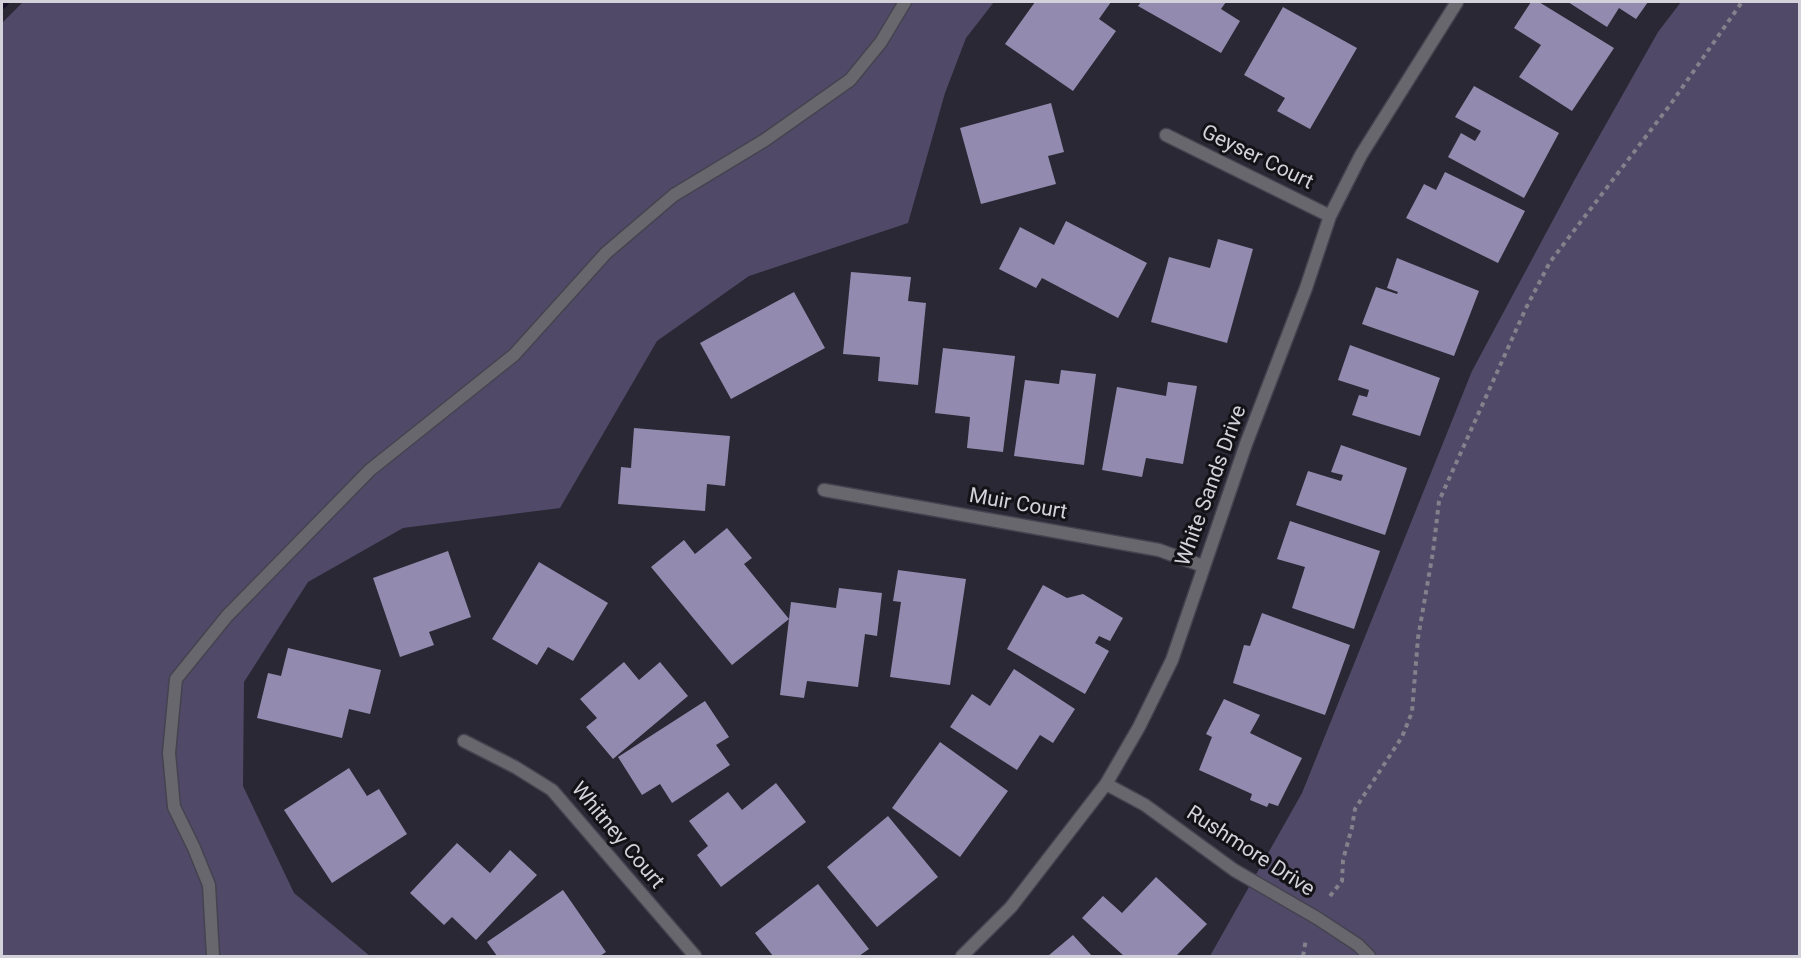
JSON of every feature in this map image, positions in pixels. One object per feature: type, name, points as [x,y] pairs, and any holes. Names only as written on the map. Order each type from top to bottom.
[{"type":"street","points":[[213,957],[209,885],[174,807],[169,753],[176,679],[227,616],[370,470],[514,355],[606,253],[674,195],[765,140],[850,80],[881,42],[905,2]]},
{"type":"street","name":"White Sands Drive","points":[[962,957],[1011,908],[1106,784],[1138,728],[1172,660],[1203,567],[1330,216],[1360,155],[1457,2]]},
{"type":"street","name":"Geyser Court","points":[[1166,135],[1330,216]]},
{"type":"street","name":"Muir Court","points":[[824,490],[1159,550],[1203,567]]},
{"type":"street","name":"Whitney Court","points":[[464,741],[515,767],[552,790],[695,957]]},
{"type":"street","name":"Rushmore Drive","points":[[1106,784],[1145,805],[1234,870],[1317,918],[1358,945],[1369,957]]},
{"type":"path","points":[[1330,896],[1342,881],[1343,860],[1355,808],[1402,737],[1412,712],[1418,638],[1439,501],[1526,308],[1550,262],[1670,105],[1742,2]]},
{"type":"path","points":[[1303,957],[1306,939]]},
{"type":"shaded area","points":[[23,2],[994,2],[966,38],[945,93],[908,223],[749,276],[657,341],[560,508],[403,528],[308,582],[244,682],[243,786],[294,893],[370,956],[2,956],[2,23]]},
{"type":"shaded area","points":[[1681,2],[1799,2],[1799,956],[1210,956],[1302,793],[1472,371],[1575,179],[1658,32]]},
{"type":"building","points":[[1035,2],[1111,2],[1099,19],[1116,31],[1073,91],[1005,44]]},
{"type":"building","points":[[1141,2],[1226,2],[1221,9],[1240,21],[1221,53],[1138,6]]},
{"type":"building","points":[[1531,2],[1539,2],[1614,48],[1572,111],[1519,77],[1541,45],[1514,28]]},
{"type":"building","points":[[1568,2],[1648,2],[1636,19],[1619,8],[1607,27]]},
{"type":"building","points":[[1283,7],[1357,48],[1310,129],[1277,111],[1285,98],[1244,75]]},
{"type":"building","points":[[1474,86],[1559,133],[1524,198],[1448,157],[1461,133],[1475,141],[1481,131],[1455,117]]},
{"type":"building","points":[[1051,103],[1064,152],[1048,156],[1056,184],[981,204],[960,128]]},
{"type":"building","points":[[1445,172],[1525,211],[1498,263],[1406,218],[1424,184],[1436,190]]},
{"type":"building","points":[[1066,221],[1147,263],[1118,318],[1042,278],[1036,288],[999,269],[1020,227],[1054,245]]},
{"type":"building","points":[[1218,239],[1253,249],[1227,343],[1151,322],[1169,257],[1210,268]]},
{"type":"building","points":[[1397,258],[1479,291],[1454,356],[1362,324],[1376,287],[1397,294],[1398,292],[1387,288]]},
{"type":"building","points":[[851,272],[911,277],[908,301],[926,303],[918,385],[878,381],[880,357],[843,354]]},
{"type":"building","points":[[794,292],[825,348],[731,399],[700,343]]},
{"type":"building","points":[[1350,345],[1440,378],[1420,436],[1352,415],[1359,395],[1367,397],[1369,390],[1338,380]]},
{"type":"building","points":[[943,348],[1015,356],[1003,452],[967,448],[970,417],[935,413]]},
{"type":"building","points":[[1061,370],[1096,374],[1084,465],[1014,456],[1025,380],[1059,384]]},
{"type":"building","points":[[1168,382],[1197,386],[1183,464],[1146,458],[1142,477],[1102,470],[1117,387],[1166,396]]},
{"type":"building","points":[[634,428],[730,436],[725,486],[707,484],[705,511],[618,504],[621,467],[631,468]]},
{"type":"building","points":[[1341,445],[1407,468],[1385,535],[1296,505],[1308,471],[1341,481],[1343,475],[1331,472]]},
{"type":"building","points":[[1290,521],[1380,551],[1354,629],[1292,608],[1305,567],[1277,559]]},
{"type":"building","points":[[727,528],[752,558],[744,564],[789,619],[732,665],[651,567],[684,540],[695,554]]},
{"type":"building","points":[[448,551],[471,617],[429,632],[434,645],[400,657],[373,578]]},
{"type":"building","points":[[539,562],[608,603],[573,661],[548,647],[537,665],[492,639]]},
{"type":"building","points":[[898,570],[966,579],[950,685],[890,677],[901,602],[893,601]]},
{"type":"building","points":[[1043,585],[1067,598],[1083,594],[1123,618],[1110,641],[1099,636],[1095,643],[1109,651],[1085,694],[1007,649]]},
{"type":"building","points":[[839,588],[882,593],[877,636],[865,634],[858,687],[807,681],[804,698],[780,695],[791,602],[836,608]]},
{"type":"building","points":[[1262,613],[1350,645],[1325,715],[1233,683],[1244,645],[1250,646]]},
{"type":"building","points":[[288,648],[381,670],[370,714],[349,709],[342,738],[257,718],[268,673],[281,676]]},
{"type":"building","points":[[624,662],[639,680],[660,662],[688,696],[613,759],[586,727],[597,718],[580,699]]},
{"type":"building","points":[[1014,669],[1075,709],[1053,743],[1040,735],[1017,770],[950,727],[972,694],[990,706]]},
{"type":"building","points":[[1224,699],[1260,715],[1250,733],[1302,758],[1278,806],[1269,803],[1267,807],[1250,800],[1252,794],[1199,770],[1212,737],[1206,734]]},
{"type":"building","points":[[705,701],[729,737],[716,745],[730,765],[672,803],[660,784],[642,795],[618,757]]},
{"type":"building","points":[[940,742],[1008,791],[960,857],[892,808]]},
{"type":"building","points":[[349,768],[367,796],[379,789],[407,834],[332,883],[284,810]]},
{"type":"building","points":[[776,783],[806,822],[721,887],[697,855],[708,846],[689,821],[728,792],[742,810]]},
{"type":"building","points":[[888,816],[938,877],[877,927],[827,867]]},
{"type":"building","points":[[457,843],[490,873],[510,850],[537,875],[476,940],[452,917],[444,925],[410,893]]},
{"type":"building","points":[[1156,877],[1207,924],[1176,956],[1124,956],[1082,918],[1103,896],[1122,913]]},
{"type":"building","points":[[818,884],[869,949],[859,956],[773,956],[755,933]]},
{"type":"building","points":[[563,890],[606,952],[600,956],[497,956],[487,942]]},
{"type":"building","points":[[1073,935],[1092,956],[1048,956]]}]
